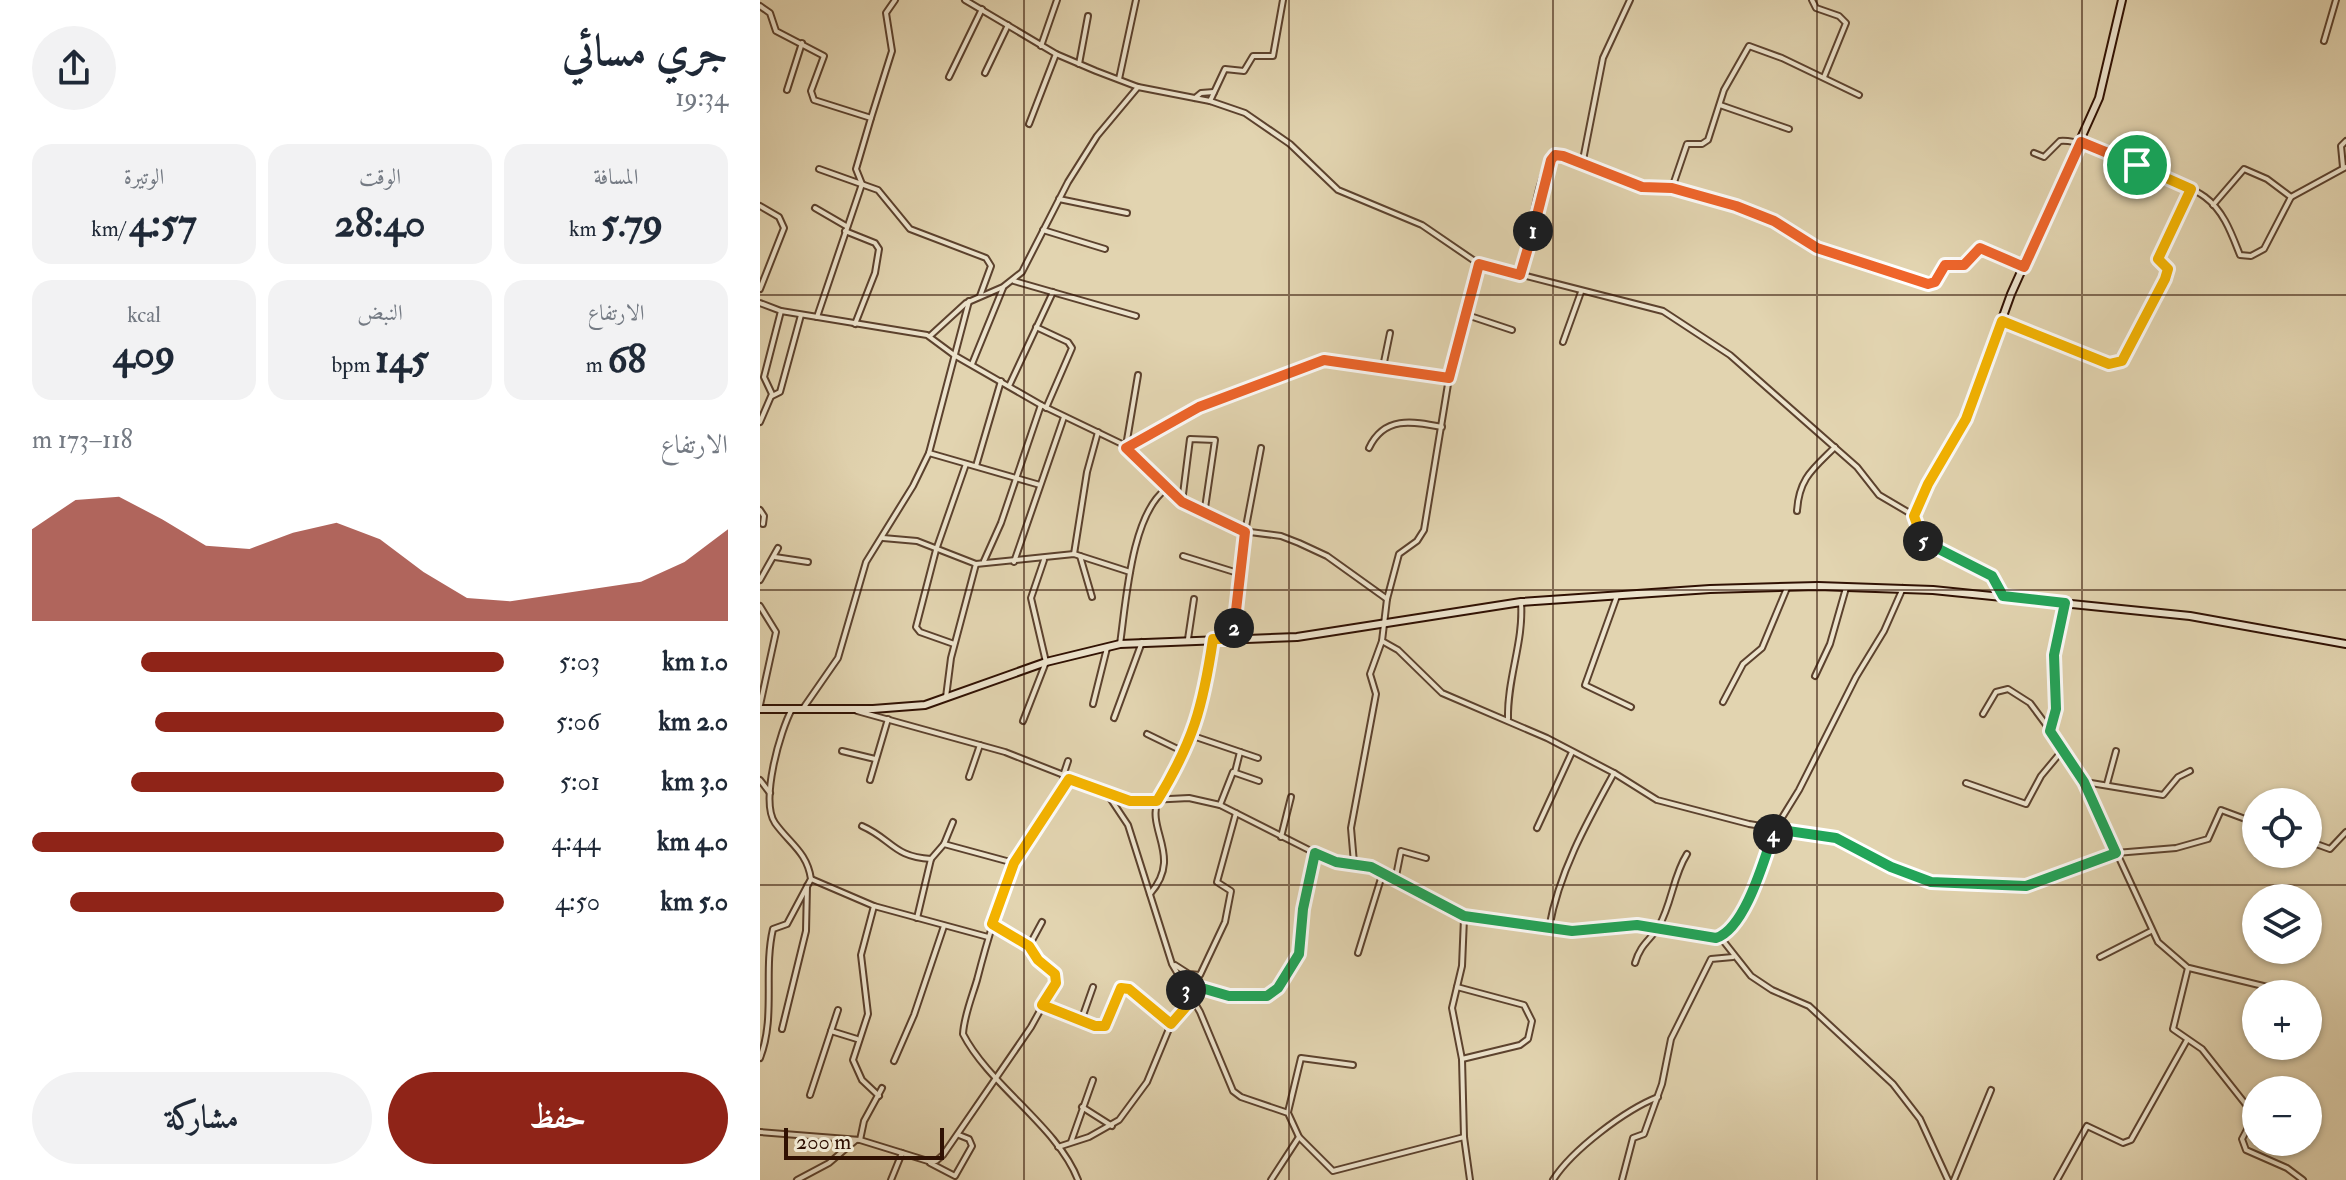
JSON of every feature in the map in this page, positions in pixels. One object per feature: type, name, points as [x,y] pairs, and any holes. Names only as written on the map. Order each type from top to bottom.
[{"type":"main road","points":[[2003,596],[1992,576],[1926,543],[1920,537],[1914,516],[1928,484],[1966,419],[2024,267],[2081,142],[2104,83],[2122,0]]},
{"type":"main road","points":[[760,707],[900,708],[946,700],[1046,662],[1120,644],[1297,637],[1521,602],[1787,587],[1903,588],[2003,596],[2190,616],[2346,644]]},
{"type":"street","points":[[817,317],[862,184],[857,167],[891,56],[886,13],[895,0]]},
{"type":"street","points":[[965,0],[1041,46],[1079,64],[1138,87],[1210,101],[1257,120],[1297,149],[1338,190],[1422,225],[1479,264],[1581,292],[1655,308],[1687,324],[1730,355],[1835,447],[1857,467],[1879,495],[1914,516]]},
{"type":"street","points":[[1041,46],[1057,0]]},
{"type":"street","points":[[1119,79],[1136,0]]},
{"type":"street","points":[[1210,101],[1226,68],[1244,71],[1253,56],[1273,56],[1283,0]]},
{"type":"street","points":[[1582,165],[1603,58],[1630,0]]},
{"type":"street","points":[[1812,0],[1816,8],[1839,16],[1846,23],[1824,77]]},
{"type":"street","points":[[2324,41],[2336,0]]},
{"type":"street","points":[[760,6],[770,13],[776,31],[824,56],[811,91],[814,100],[871,118]]},
{"type":"street","points":[[949,77],[982,9]]},
{"type":"street","points":[[1079,64],[1088,16]]},
{"type":"street","points":[[985,73],[1008,25]]},
{"type":"street","points":[[787,90],[802,43]]},
{"type":"street","points":[[1672,188],[1687,144],[1706,143],[1719,105],[1749,46],[1859,95]]},
{"type":"street","points":[[1029,124],[1056,54]]},
{"type":"street","points":[[930,336],[969,301],[1014,281],[1025,267],[1058,199],[1097,136],[1138,87]]},
{"type":"street","points":[[1195,98],[1201,93],[1214,92]]},
{"type":"street","points":[[1719,105],[1789,129]]},
{"type":"street","points":[[2034,153],[2044,157],[2060,141],[2081,142],[2191,189],[2213,205],[2228,225],[2240,255],[2251,256],[2264,249],[2291,197],[2344,167],[2341,146],[2346,141]]},
{"type":"street","points":[[1520,275],[1551,160],[1555,155],[1642,187],[1672,188],[1774,221],[1817,248],[1917,281],[1935,282],[1945,265],[1964,265],[1980,248],[2024,267]]},
{"type":"street","points":[[819,169],[882,194],[906,227],[989,260],[990,269],[980,296]]},
{"type":"street","points":[[2213,205],[2244,169],[2267,179],[2291,197]]},
{"type":"street","points":[[2002,321],[2117,364],[2165,279],[2168,269],[2158,259],[2191,189]]},
{"type":"street","points":[[1058,199],[1127,213]]},
{"type":"street","points":[[760,206],[779,217],[784,228],[760,289]]},
{"type":"street","points":[[815,208],[875,243],[879,249],[875,273],[855,324]]},
{"type":"street","points":[[1043,230],[1105,249]]},
{"type":"street","points":[[1354,863],[1351,828],[1376,694],[1370,674],[1382,641],[1387,599],[1399,554],[1417,541],[1424,530],[1449,378],[1479,264]]},
{"type":"street","points":[[1014,281],[1136,316]]},
{"type":"street","points":[[972,364],[1003,287]]},
{"type":"street","points":[[1009,386],[1053,292]]},
{"type":"street","points":[[1563,342],[1581,292]]},
{"type":"street","points":[[804,707],[838,658],[866,562],[883,538],[929,453],[969,301]]},
{"type":"street","points":[[760,303],[801,315],[930,336],[954,355],[1043,407],[1126,448],[1166,489],[1204,515],[1245,532],[1281,536],[1299,543],[1327,556],[1387,599]]},
{"type":"street","points":[[771,396],[764,377],[781,311]]},
{"type":"street","points":[[760,422],[771,396],[780,392],[801,315]]},
{"type":"street","points":[[1467,315],[1512,330]]},
{"type":"street","points":[[984,561],[1043,407],[1072,348],[1061,338],[1036,327]]},
{"type":"street","points":[[1383,367],[1390,333]]},
{"type":"street","points":[[1126,448],[1199,407],[1320,361],[1449,378]]},
{"type":"street","points":[[1126,448],[1138,375]]},
{"type":"street","points":[[976,466],[1001,381]]},
{"type":"street","points":[[1014,562],[1064,417]]},
{"type":"street","points":[[1369,448],[1382,428],[1400,422],[1442,427]]},
{"type":"street","points":[[1092,597],[1077,555],[1087,472],[1098,432]]},
{"type":"street","points":[[1182,502],[1190,439],[1215,440],[1204,515]]},
{"type":"street","points":[[1797,511],[1798,490],[1806,477],[1835,447]]},
{"type":"street","points":[[1232,639],[1245,532],[1261,448]]},
{"type":"street","points":[[929,453],[1040,485]]},
{"type":"street","points":[[954,644],[920,632],[916,627],[936,550],[966,464]]},
{"type":"street","points":[[1120,644],[1130,572],[1148,511],[1154,499],[1166,489]]},
{"type":"street","points":[[760,510],[764,516],[763,524]]},
{"type":"street","points":[[883,538],[917,541],[976,564],[1077,555],[1130,572]]},
{"type":"street","points":[[760,580],[778,548]]},
{"type":"street","points":[[1183,556],[1242,574]]},
{"type":"street","points":[[774,557],[808,562]]},
{"type":"street","points":[[1023,721],[1046,662],[1031,598],[1044,559]]},
{"type":"street","points":[[946,700],[954,644],[976,564]]},
{"type":"street","points":[[1723,702],[1743,664],[1762,648],[1787,587]]},
{"type":"street","points":[[1815,676],[1830,644],[1846,587]]},
{"type":"street","points":[[1721,938],[1754,888],[1775,829],[1884,631],[1903,588]]},
{"type":"street","points":[[1617,595],[1585,685],[1631,707]]},
{"type":"street","points":[[1188,639],[1194,599]]},
{"type":"street","points":[[1508,719],[1509,677],[1523,623],[1521,602]]},
{"type":"street","points":[[2050,731],[2056,709],[2054,655],[2065,603]]},
{"type":"street","points":[[760,606],[776,632],[760,707]]},
{"type":"street","points":[[1150,894],[1160,879],[1165,863],[1157,801],[1193,736],[1205,698],[1213,639]]},
{"type":"street","points":[[1382,641],[1398,650],[1442,693],[1508,719],[1614,773],[1657,800],[1775,829],[1836,838],[1891,867],[1931,882],[2026,886],[2116,853],[2176,848],[2208,839],[2221,810],[2242,818]]},
{"type":"street","points":[[1114,718],[1142,642]]},
{"type":"street","points":[[1093,704],[1107,646]]},
{"type":"street","points":[[1983,714],[1996,692],[2008,689],[2030,703],[2084,782],[2151,930],[2170,955],[2188,968],[2242,981]]},
{"type":"street","points":[[792,708],[781,735],[769,800],[773,820],[805,855],[811,879]]},
{"type":"street","points":[[851,709],[980,745],[1130,801],[1189,798],[1220,805],[1315,853],[1383,872],[1464,916],[1592,932],[1627,925],[1658,927],[1721,938],[1733,957],[1772,990],[1809,1006],[1893,1084],[1920,1119],[1951,1180]]},
{"type":"street","points":[[870,780],[888,719]]},
{"type":"street","points":[[1147,734],[1185,753]]},
{"type":"street","points":[[1193,736],[1258,758]]},
{"type":"street","points":[[969,777],[980,745]]},
{"type":"street","points":[[842,751],[876,759]]},
{"type":"street","points":[[2107,784],[2116,751]]},
{"type":"street","points":[[1220,805],[1240,752]]},
{"type":"street","points":[[1537,828],[1572,752]]},
{"type":"street","points":[[1966,783],[2026,804],[2041,776],[2061,752]]},
{"type":"street","points":[[1063,776],[1068,761]]},
{"type":"street","points":[[2084,782],[2163,795],[2178,777],[2190,771]]},
{"type":"street","points":[[1235,772],[1259,781]]},
{"type":"street","points":[[1549,928],[1557,894],[1576,844],[1614,773]]},
{"type":"street","points":[[1069,779],[1014,863],[988,937],[963,1034],[983,1065],[997,1076],[1058,1147],[1078,1180]]},
{"type":"street","points":[[760,780],[770,793]]},
{"type":"street","points":[[1107,794],[1128,825],[1172,964],[1192,1000],[1233,1091],[1241,1097],[1288,1113]]},
{"type":"street","points":[[1281,837],[1291,797]]},
{"type":"street","points":[[760,802],[769,800]]},
{"type":"street","points":[[1172,964],[1189,974],[1200,975],[1225,922],[1231,891],[1217,882],[1236,813]]},
{"type":"street","points":[[917,918],[931,859],[944,844],[953,822]]},
{"type":"street","points":[[862,826],[881,834],[900,853],[931,859]]},
{"type":"street","points":[[2322,846],[2330,849],[2344,839],[2346,832]]},
{"type":"street","points":[[944,844],[1014,863]]},
{"type":"street","points":[[1395,881],[1401,851],[1426,858]]},
{"type":"street","points":[[1181,982],[1229,996],[1267,996],[1278,988],[1299,954],[1305,898],[1315,853]]},
{"type":"street","points":[[1635,963],[1640,945],[1658,927],[1676,871],[1687,854]]},
{"type":"street","points":[[1358,953],[1383,872]]},
{"type":"street","points":[[760,1058],[768,1034],[769,945],[773,929],[787,924],[811,879]]},
{"type":"street","points":[[811,879],[874,906],[988,937]]},
{"type":"street","points":[[782,1029],[806,931],[807,884]]},
{"type":"street","points":[[874,906],[861,955],[868,1014],[857,1039],[853,1065],[879,1096]]},
{"type":"street","points":[[1464,916],[1465,939],[1453,1021],[1462,1059],[1464,1137],[1470,1180]]},
{"type":"street","points":[[1029,946],[1042,922]]},
{"type":"street","points":[[928,1161],[936,1161],[958,1135],[1057,978],[1029,946],[992,924]]},
{"type":"street","points":[[894,1061],[918,1004],[944,926]]},
{"type":"street","points":[[2100,957],[2151,930]]},
{"type":"street","points":[[760,944],[769,945]]},
{"type":"street","points":[[1622,1180],[1631,1142],[1647,1130],[1671,1039],[1711,959],[1733,957]]},
{"type":"street","points":[[2188,968],[2172,1025],[2177,1034],[2202,1049],[2251,1111],[2251,1122],[2242,1139],[2246,1150],[2299,1179]]},
{"type":"street","points":[[1081,1021],[1093,987]]},
{"type":"street","points":[[1042,1005],[1103,1027],[1122,987],[1171,1024]]},
{"type":"street","points":[[1456,987],[1524,1005],[1532,1021],[1528,1039],[1520,1045],[1462,1059]]},
{"type":"street","points":[[1058,1147],[1112,1126],[1147,1082],[1171,1024],[1192,1000]]},
{"type":"street","points":[[810,1095],[838,1010]]},
{"type":"street","points":[[831,1031],[857,1039]]},
{"type":"street","points":[[2068,1180],[2058,1178],[2087,1126],[2128,1143],[2187,1039]]},
{"type":"street","points":[[1353,1065],[1301,1058],[1288,1113],[1299,1137],[1333,1171],[1464,1137]]},
{"type":"street","points":[[1071,1142],[1093,1080]]},
{"type":"street","points":[[797,1180],[829,1163],[858,1140],[864,1121],[882,1088]]},
{"type":"street","points":[[1951,1180],[1991,1090]]},
{"type":"street","points":[[1553,1180],[1597,1136],[1634,1107],[1658,1097]]},
{"type":"street","points":[[1082,1107],[1112,1126]]},
{"type":"street","points":[[760,1132],[858,1140],[928,1161],[955,1176],[972,1146],[969,1139],[958,1135]]},
{"type":"street","points":[[1271,1180],[1299,1137]]},
{"type":"street","points":[[891,1180],[902,1153]]},
{"type":"route","points":[[2081,142],[2137,165],[2191,189],[2158,259],[2168,269],[2165,279],[2122,361],[2109,364],[2002,321],[1966,419],[1928,484],[1914,516],[1920,537],[1926,543],[1992,576],[2003,596],[2065,603],[2054,655],[2056,709],[2050,731],[2061,752],[2084,782],[2116,853],[2026,886],[1931,882],[1905,874],[1849,842],[1775,829],[1758,879],[1741,911],[1721,938],[1716,938],[1637,925],[1592,932],[1572,931],[1464,916],[1406,888],[1383,872],[1360,864],[1336,862],[1315,853],[1303,909],[1299,954],[1278,988],[1267,996],[1244,993],[1225,996],[1181,982],[1192,1000],[1171,1024],[1129,989],[1122,987],[1105,1026],[1101,1028],[1042,1005],[1056,983],[1055,974],[1038,960],[1029,946],[992,924],[1014,863],[1036,824],[1069,779],[1130,801],[1157,801],[1193,736],[1205,698],[1213,639],[1232,639],[1242,574],[1245,532],[1213,519],[1176,497],[1126,448],[1164,430],[1210,402],[1324,360],[1449,378],[1479,264],[1520,275],[1526,261],[1543,181],[1555,155],[1642,187],[1672,188],[1736,206],[1774,221],[1817,248],[1928,284],[1935,282],[1945,265],[1964,265],[1980,248],[2024,267],[2081,142]]}]
